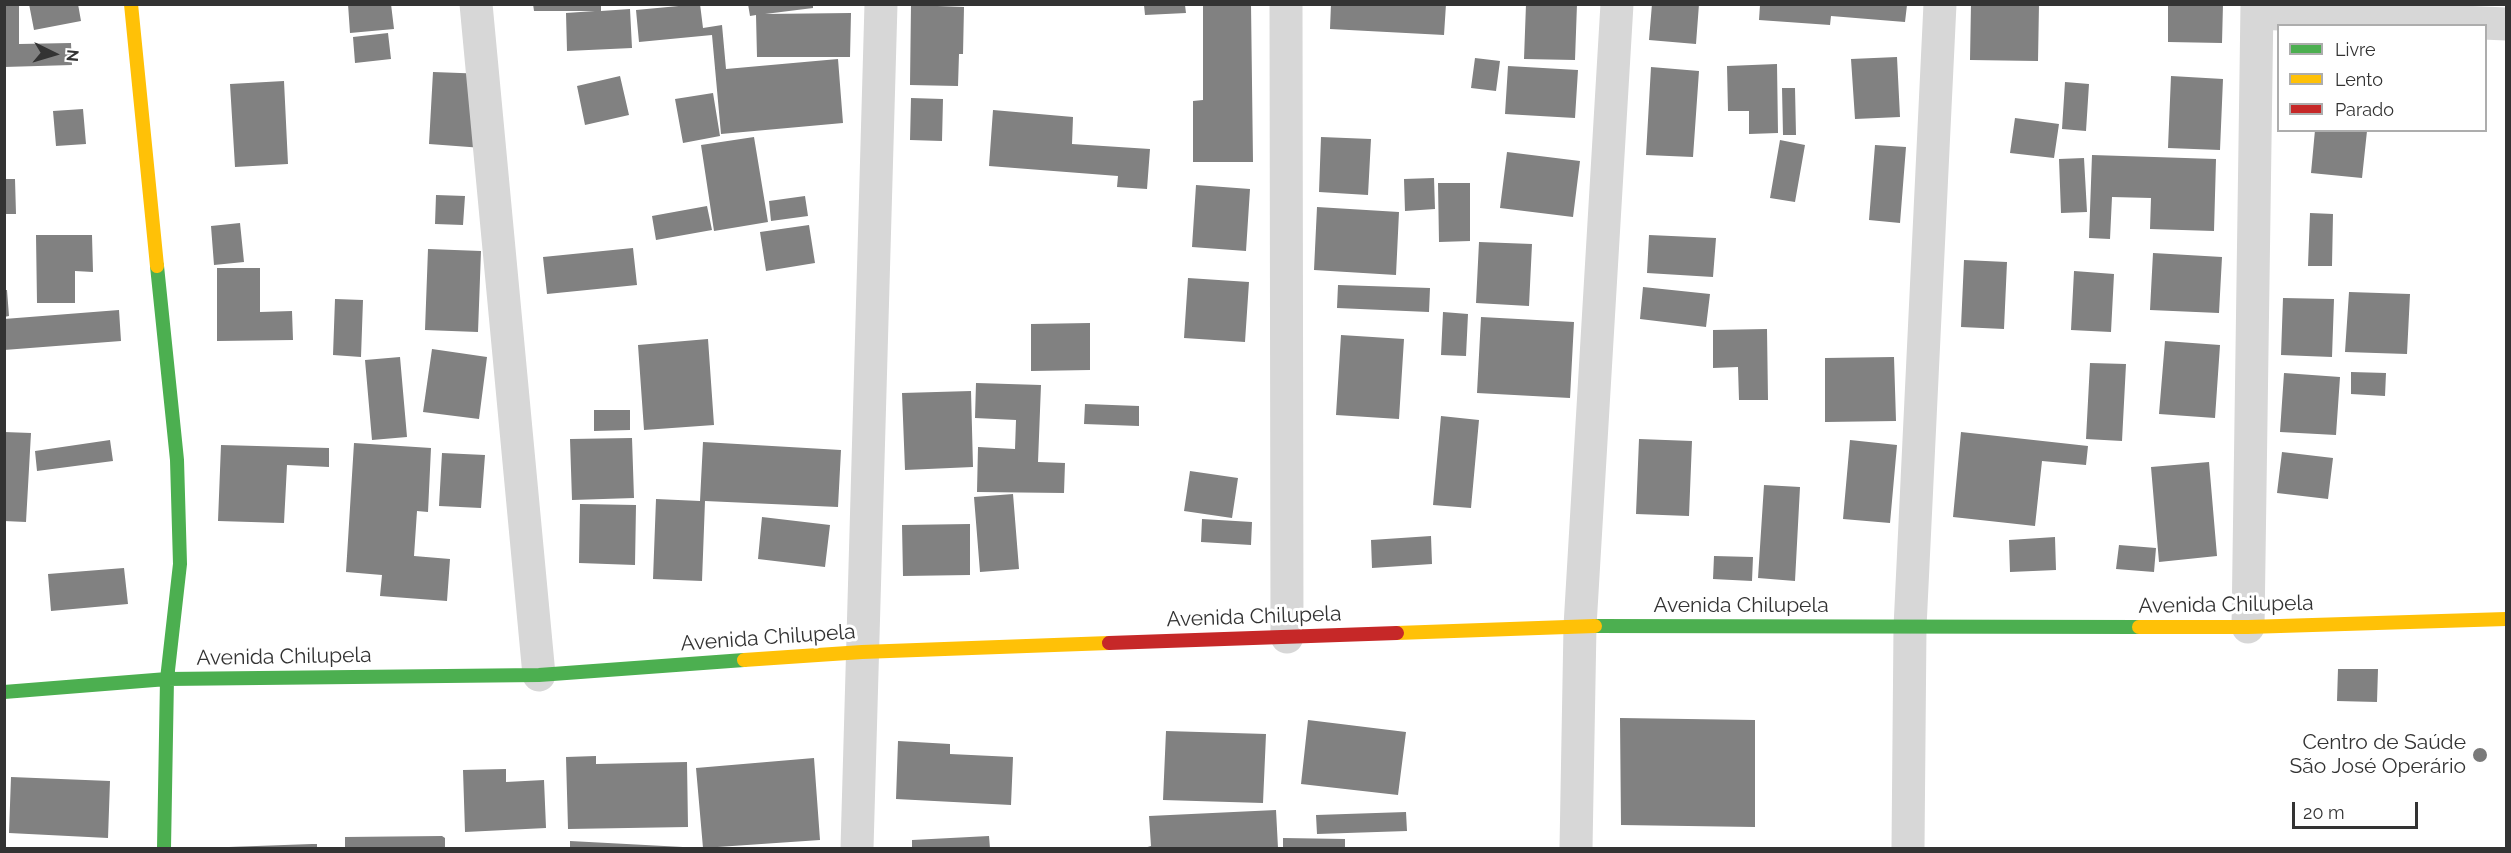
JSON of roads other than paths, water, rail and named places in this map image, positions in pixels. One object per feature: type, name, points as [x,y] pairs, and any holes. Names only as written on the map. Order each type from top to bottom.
[{"type":"street","points":[[131,4],[177,460],[180,564],[167,679],[164,849]]},
{"type":"street","points":[[476,4],[539,675]]},
{"type":"street","points":[[857,849],[881,4]]},
{"type":"street","points":[[1286,4],[1287,637]]},
{"type":"street","points":[[1576,849],[1580,626],[1617,4]]},
{"type":"street","points":[[1908,849],[1910,627],[1940,4]]},
{"type":"street","points":[[2248,627],[2257,9],[2506,24]]},
{"type":"street","name":"Avenida Chilupela","points":[[4,692],[167,679],[539,675],[862,652],[1580,626],[2248,627],[2506,619]]},
{"type":"place","name":"Centro de Saúde São José Operário","points":[[2480,755]]}]
